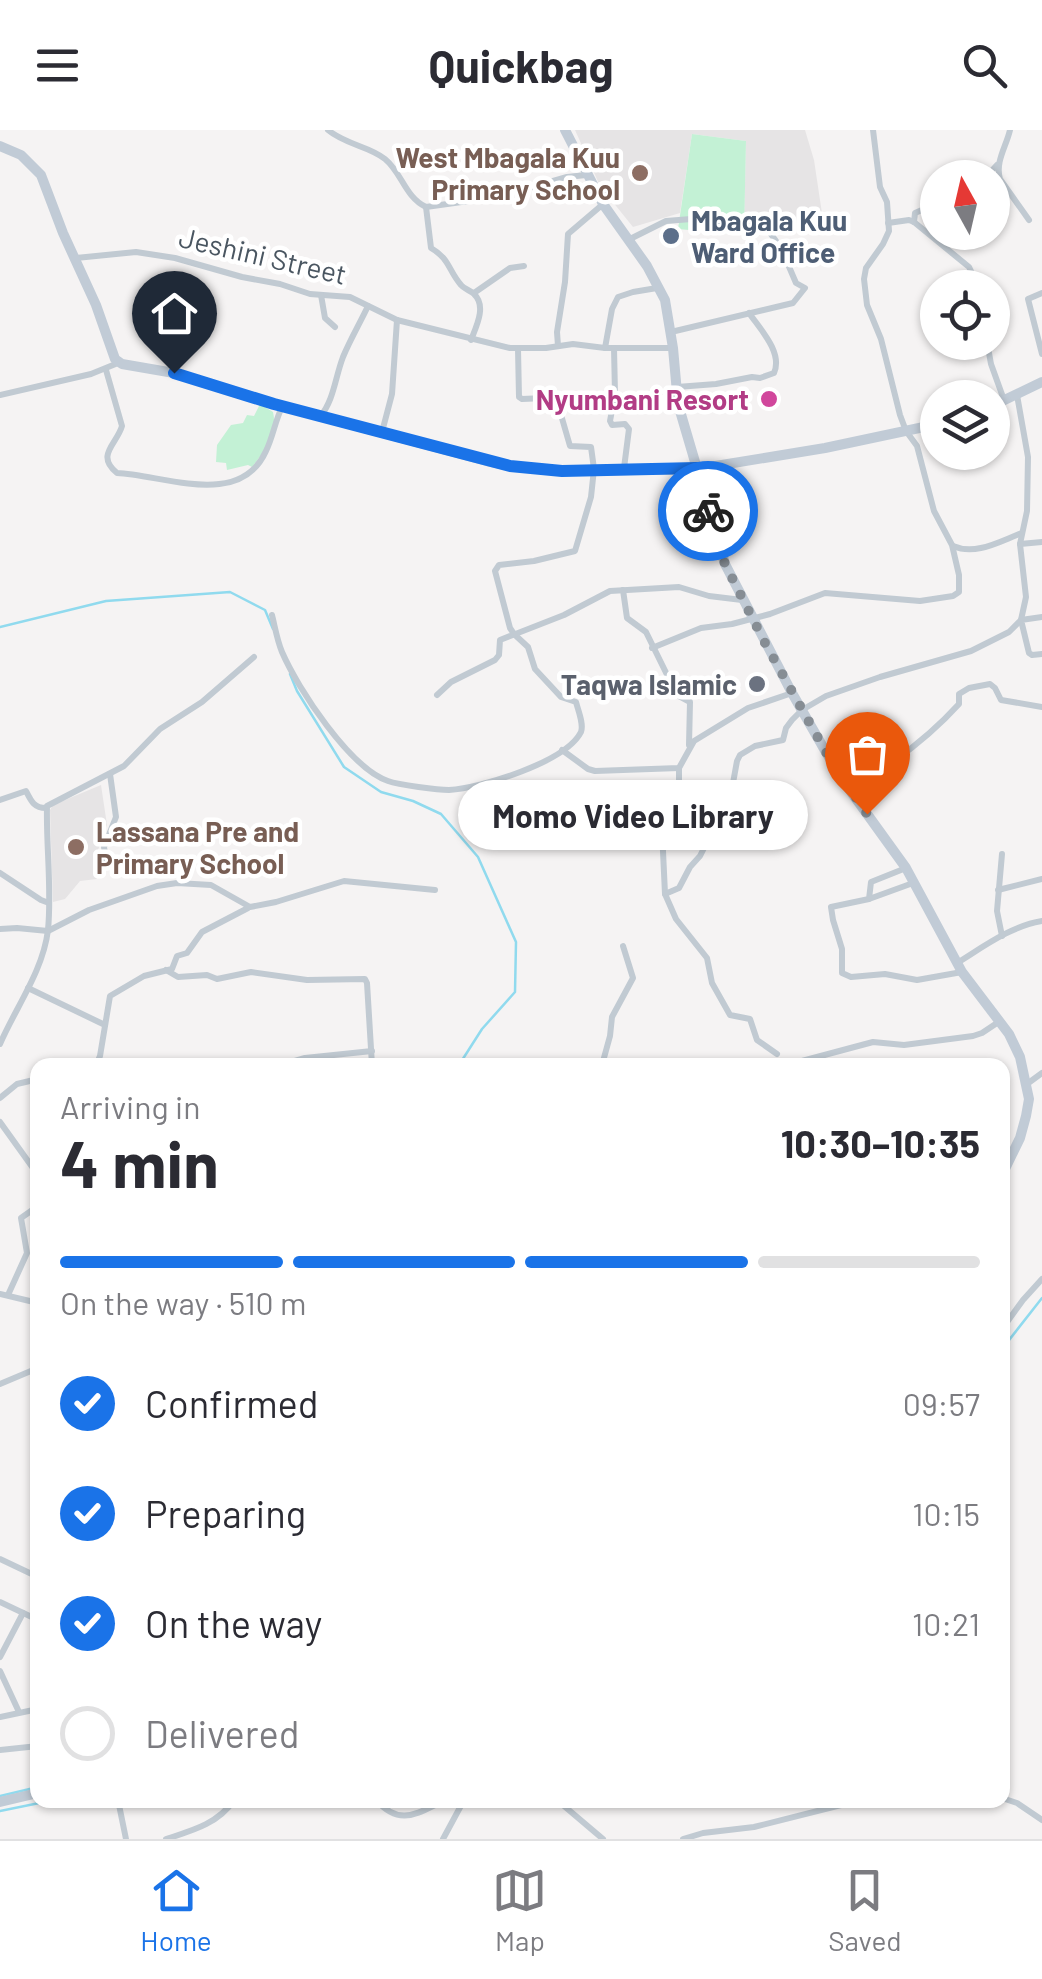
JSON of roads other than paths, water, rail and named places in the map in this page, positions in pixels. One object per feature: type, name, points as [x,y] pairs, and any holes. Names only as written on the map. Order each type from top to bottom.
[{"type":"street","points":[[328,130],[342,141],[385,159],[416,202],[426,207],[497,197],[586,175]]},
{"type":"street","points":[[565,130],[603,204],[647,266],[665,300],[687,440],[725,564],[844,782],[906,868],[960,968],[1000,1021],[1020,1057],[1028,1099],[1020,1138],[1010,1159]]},
{"type":"street","points":[[652,648],[700,628],[754,618],[825,594],[901,601],[957,595],[960,583],[952,545],[934,511],[917,446],[906,432],[869,312],[866,268],[887,238],[888,223],[873,130]]},
{"type":"street","points":[[999,160],[1010,130]]},
{"type":"street","points":[[0,146],[22,154],[41,175],[118,363]]},
{"type":"street","points":[[1010,193],[1029,220]]},
{"type":"street","points":[[558,346],[568,234],[603,204]]},
{"type":"street","points":[[426,207],[431,248],[442,254],[463,288],[477,298],[480,315],[471,340]]},
{"type":"street","points":[[914,222],[915,213],[920,211]]},
{"type":"street","points":[[628,240],[666,221],[704,218],[732,227],[768,230],[781,248],[796,284],[805,289],[793,303],[671,332]]},
{"type":"street","points":[[888,223],[914,222],[970,270]]},
{"type":"street","name":"Jeshini Street","points":[[74,258],[144,252],[175,258],[321,295],[350,297],[397,320],[518,349],[573,344],[673,348]]},
{"type":"street","points":[[474,293],[510,268],[524,266]]},
{"type":"street","points":[[624,468],[630,429],[610,421],[614,394],[612,309],[618,296],[659,288]]},
{"type":"street","points":[[1042,293],[1028,299],[1042,354]]},
{"type":"street","points":[[321,295],[325,318],[335,327]]},
{"type":"street","points":[[320,417],[330,402],[345,351],[368,306]]},
{"type":"street","points":[[677,387],[774,373],[776,356],[749,313]]},
{"type":"street","points":[[382,432],[392,394],[397,320]]},
{"type":"street","points":[[272,615],[291,672],[310,700],[357,760],[388,781],[443,790],[470,787],[550,760],[582,729],[576,702],[562,696],[535,669],[528,647],[514,634],[495,572],[496,567],[506,563],[534,562],[575,551],[589,507],[594,470],[591,447],[570,446],[556,400],[520,398],[518,349]]},
{"type":"street","points":[[0,395],[106,370],[118,363],[174,373],[320,417],[510,466],[562,471],[697,468],[920,428]]},
{"type":"street","points":[[106,370],[122,426],[107,458],[117,472],[210,486],[231,483],[248,474],[266,454],[282,406]]},
{"type":"street","points":[[1010,398],[1042,382]]},
{"type":"street","points":[[666,894],[680,888],[702,853],[730,798],[740,756],[755,746],[782,740],[788,725],[802,710],[826,696],[971,651],[1008,632],[1021,620],[1026,607],[1020,544],[1027,511],[1028,457],[1016,395]]},
{"type":"street","points":[[952,545],[966,550],[986,547],[1023,533]]},
{"type":"street","points":[[1020,544],[1042,542]]},
{"type":"street","points":[[437,695],[451,682],[495,660],[500,641],[608,592],[679,587],[744,600]]},
{"type":"street","points":[[623,590],[628,618],[646,632],[677,695],[690,702],[689,746],[679,768],[674,805],[662,830],[666,894],[676,919],[708,960],[712,984],[730,1015],[750,1019],[755,1037],[777,1054]]},
{"type":"street","points":[[1021,620],[1042,617]]},
{"type":"street","points":[[1021,620],[1029,653],[1042,654]]},
{"type":"street","points":[[0,1044],[40,960],[48,931],[50,858],[46,808],[50,802],[110,774],[137,756],[160,729],[202,702],[254,657]]},
{"type":"street","points":[[844,782],[894,766],[894,761],[937,729],[959,704],[962,690],[991,684],[1001,700],[1042,706]]},
{"type":"street","points":[[689,746],[732,716],[792,693]]},
{"type":"street","points":[[562,750],[594,770],[679,768]]},
{"type":"street","points":[[107,866],[104,847],[116,818],[110,774]]},
{"type":"street","points":[[0,800],[26,791],[32,804],[46,808]]},
{"type":"street","points":[[1002,854],[998,890],[1002,936]]},
{"type":"street","points":[[869,899],[871,882],[906,868]]},
{"type":"street","points":[[0,873],[49,902]]},
{"type":"street","points":[[998,890],[1042,879]]},
{"type":"street","points":[[96,1058],[112,994],[144,976],[172,969],[177,956],[187,953],[199,934],[250,907],[344,881],[435,890]]},
{"type":"street","points":[[913,883],[830,909],[842,949],[844,976],[886,974],[917,980],[960,968],[1002,936],[1042,921]]},
{"type":"street","points":[[0,929],[48,931],[89,910],[163,884],[207,884],[250,907]]},
{"type":"street","points":[[604,1058],[614,1010],[632,980],[623,946]]},
{"type":"street","points":[[166,970],[178,976],[207,975],[217,979],[258,972],[307,980],[365,980],[372,1058]]},
{"type":"street","points":[[28,988],[104,1025]]},
{"type":"street","points":[[813,1058],[874,1042],[904,1044],[973,1036],[1000,1021]]},
{"type":"street","points":[[305,1058],[372,1051]]},
{"type":"street","points":[[1026,1085],[1042,1073]]},
{"type":"street","points":[[0,1098],[17,1084],[30,1081]]},
{"type":"street","points":[[0,1122],[30,1164]]},
{"type":"street","points":[[30,1212],[21,1218],[27,1253],[4,1294],[30,1301]]},
{"type":"street","points":[[1010,1318],[1042,1279]]},
{"type":"street","points":[[0,1384],[30,1371]]},
{"type":"street","points":[[0,1559],[30,1574]]},
{"type":"street","points":[[0,1602],[30,1616]]},
{"type":"street","points":[[0,1657],[23,1613]]},
{"type":"street","points":[[0,1671],[18,1712]]},
{"type":"street","points":[[0,1717],[30,1710]]},
{"type":"street","points":[[0,1750],[30,1747]]},
{"type":"street","points":[[0,1802],[30,1795]]},
{"type":"street","points":[[1010,1801],[1042,1820]]},
{"type":"street","points":[[120,1808],[126,1839]]},
{"type":"street","points":[[166,1839],[207,1824],[228,1808]]},
{"type":"street","points":[[383,1808],[407,1816],[426,1808]]},
{"type":"street","points":[[443,1839],[460,1808]]},
{"type":"street","points":[[566,1808],[603,1839]]},
{"type":"street","points":[[683,1839],[754,1828],[830,1808]]},
{"type":"waterway","points":[[0,627],[106,601],[230,592],[265,610],[273,629]]},
{"type":"waterway","points":[[290,674],[344,767],[381,792],[441,814],[478,857],[516,942],[515,992],[482,1029],[463,1058]]},
{"type":"waterway","points":[[1010,1339],[1042,1298]]},
{"type":"waterway","points":[[0,1796],[30,1789]]},
{"type":"waterway","points":[[0,1811],[30,1805]]},
{"type":"place","name":"West Mbagala Kuu Primary School","points":[[640,173]]},
{"type":"place","name":"Mbagala Kuu Ward Office","points":[[671,236]]},
{"type":"place","name":"Nyumbani Resort","points":[[769,399]]},
{"type":"place","name":"Taqwa Islamic","points":[[757,684]]},
{"type":"place","name":"Momo Video Library","points":[[867,814]]},
{"type":"place","name":"Lassana Pre and Primary School","points":[[76,847]]}]
